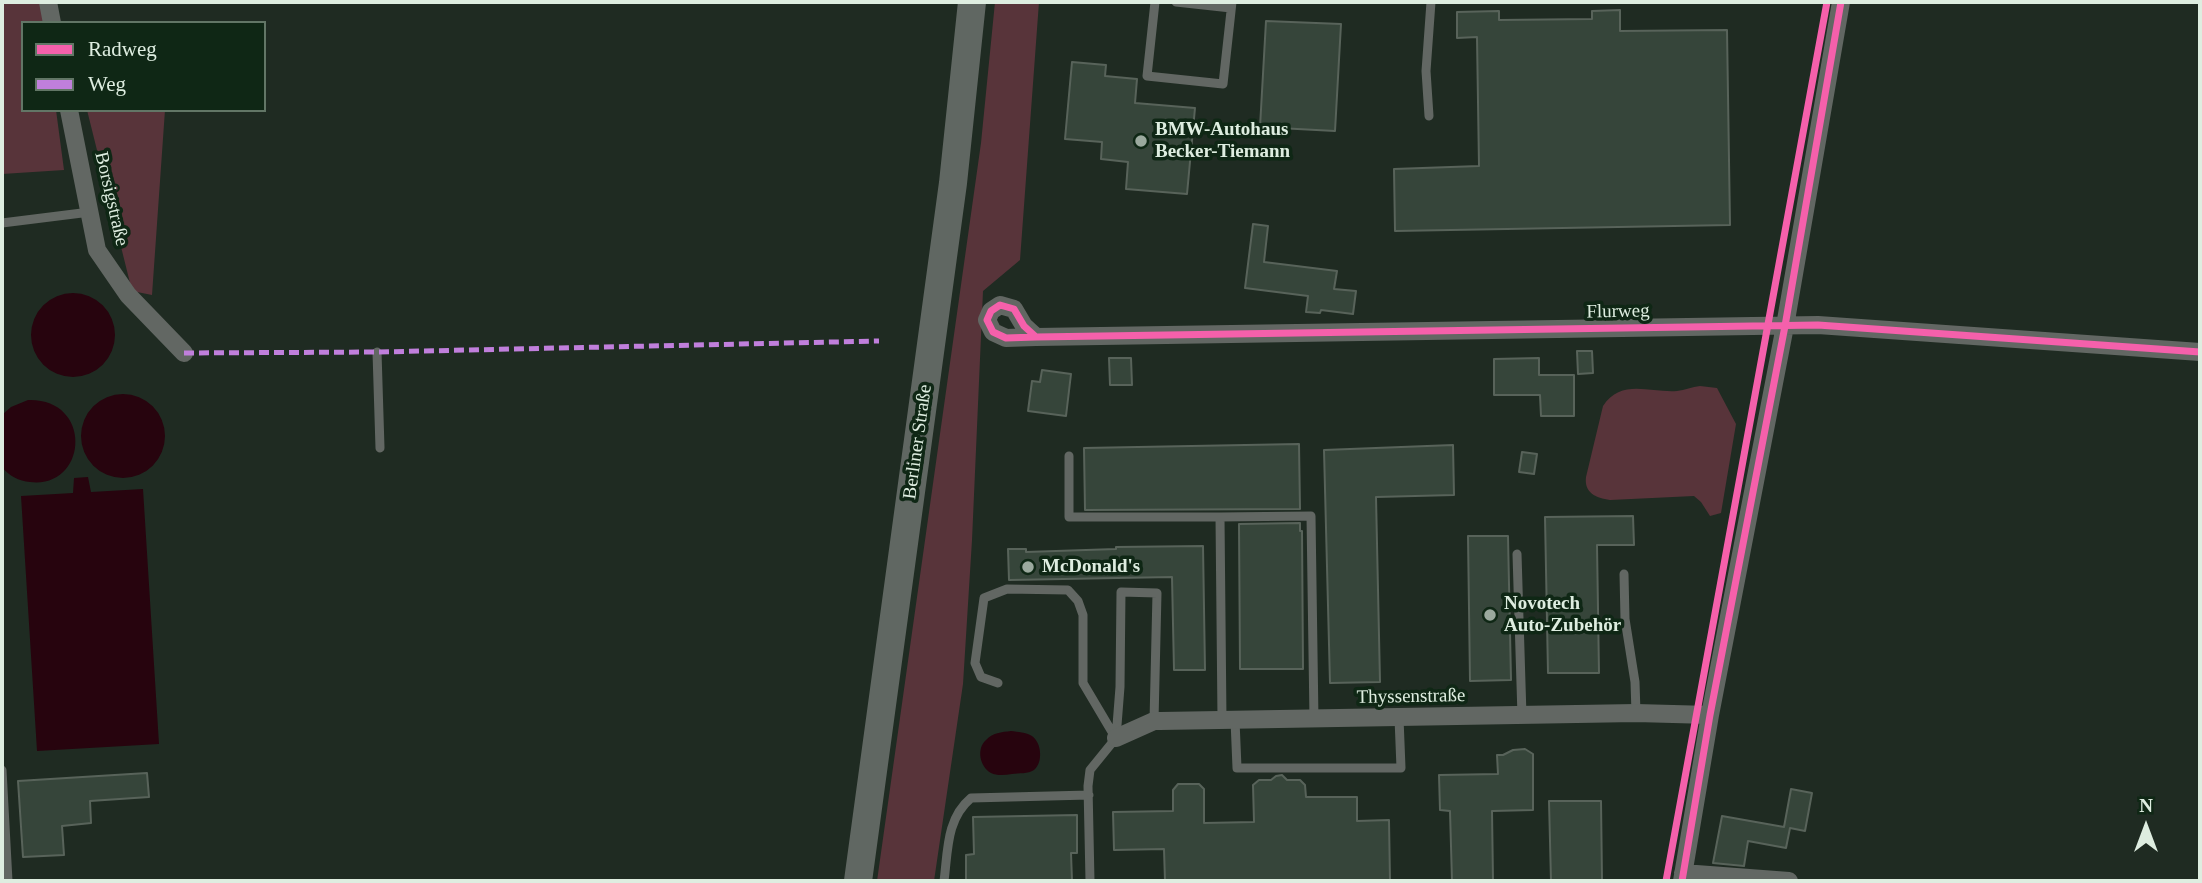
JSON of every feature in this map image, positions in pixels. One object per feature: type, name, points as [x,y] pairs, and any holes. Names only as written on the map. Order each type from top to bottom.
[{"type":"main road","name":"Berliner Straße","points":[[858,881],[953,183],[972,2]]},
{"type":"street","points":[[48,2],[52,21]]},
{"type":"street","points":[[1789,881],[1683,877],[1710,715],[1785,326],[1841,2]]},
{"type":"street","name":"Borsigstraße","points":[[69,112],[97,250],[128,295],[184,352]]},
{"type":"street","name":"Flurweg","points":[[1036,337],[1818,325],[2200,352]]},
{"type":"street","name":"Thyssenstraße","points":[[1116,738],[1154,721],[1636,713],[1710,715]]},
{"type":"lane","points":[[1155,2],[1147,76],[1223,85],[1232,5],[1176,2]]},
{"type":"lane","points":[[1429,116],[1426,71],[1430,2]]},
{"type":"lane","points":[[2,223],[91,212]]},
{"type":"lane","points":[[377,352],[380,448]]},
{"type":"lane","points":[[1069,456],[1069,517],[1311,516],[1314,720]]},
{"type":"lane","points":[[1220,517],[1229,720],[1237,768],[1401,768],[1399,718]]},
{"type":"lane","points":[[1517,554],[1522,716]]},
{"type":"lane","points":[[1624,574],[1625,619],[1635,682],[1636,713]]},
{"type":"lane","points":[[998,683],[981,677],[975,663],[984,598],[1007,589],[1068,590],[1079,601],[1083,615],[1083,683],[1116,738]]},
{"type":"lane","points":[[1090,881],[1090,770],[1116,738],[1120,687],[1121,592],[1157,593],[1154,721]]},
{"type":"lane","points":[[2,770],[8,881]]},
{"type":"lane","points":[[944,881],[953,819],[959,807],[971,798],[1088,796]]},
{"type":"shaded area","points":[[2,2],[41,2],[45,21],[21,21],[21,112],[56,112],[64,170],[2,174]]},
{"type":"shaded area","points":[[995,2],[1039,2],[1020,260],[983,291],[963,684],[934,881],[877,881],[981,143]]},
{"type":"shaded area","points":[[87,112],[165,112],[152,295],[132,291]]},
{"type":"shaded area","points":[[73,293],[96,300],[108,312],[115,335],[108,358],[96,370],[73,377],[50,370],[38,358],[31,335],[38,312],[50,300]]},
{"type":"shaded area","points":[[1700,386],[1717,388],[1736,424],[1721,513],[1710,516],[1694,496],[1610,500],[1600,498],[1589,491],[1586,477],[1603,406],[1610,397],[1627,389],[1677,391]]},
{"type":"shaded area","points":[[123,394],[139,397],[158,413],[165,436],[162,452],[146,471],[123,478],[107,475],[88,459],[81,436],[84,420],[100,401]]},
{"type":"shaded area","points":[[28,400],[49,403],[64,413],[73,427],[76,443],[72,459],[63,472],[49,480],[22,480],[2,467],[2,415],[11,407]]},
{"type":"shaded area","points":[[88,477],[91,492],[143,489],[159,744],[37,751],[21,496],[73,493],[74,478]]},
{"type":"shaded area","points":[[1011,731],[1027,734],[1035,739],[1039,748],[1039,763],[1029,772],[1001,775],[991,773],[984,767],[981,748],[994,734]]},
{"type":"building","points":[[1620,10],[1620,31],[1727,30],[1730,225],[1395,231],[1394,169],[1479,166],[1477,37],[1457,38],[1457,12],[1499,11],[1499,20],[1592,19],[1592,11]]},
{"type":"building","points":[[1266,21],[1341,24],[1335,131],[1260,127]]},
{"type":"building","points":[[1072,62],[1106,65],[1105,76],[1137,79],[1135,103],[1195,108],[1187,194],[1126,189],[1128,162],[1101,159],[1102,142],[1065,139]]},
{"type":"building","points":[[1253,224],[1268,226],[1264,262],[1337,271],[1334,289],[1356,291],[1353,314],[1321,310],[1320,313],[1306,312],[1308,296],[1245,288]]},
{"type":"building","points":[[1577,351],[1592,351],[1593,373],[1578,374]]},
{"type":"building","points":[[1109,358],[1131,358],[1132,385],[1110,385]]},
{"type":"building","points":[[1539,358],[1539,375],[1574,375],[1574,416],[1541,416],[1540,395],[1494,395],[1494,359]]},
{"type":"building","points":[[1042,370],[1071,374],[1066,416],[1028,411],[1032,381],[1040,382]]},
{"type":"building","points":[[1299,444],[1300,509],[1085,510],[1084,448]]},
{"type":"building","points":[[1453,445],[1454,495],[1376,497],[1380,682],[1330,683],[1324,450]]},
{"type":"building","points":[[1522,452],[1537,454],[1534,474],[1519,472]]},
{"type":"building","points":[[1633,516],[1634,545],[1597,545],[1599,673],[1548,673],[1545,517]]},
{"type":"building","points":[[1300,523],[1303,669],[1240,669],[1239,524]]},
{"type":"building","points":[[1468,536],[1508,536],[1511,680],[1470,681]]},
{"type":"building","points":[[1203,546],[1205,670],[1174,670],[1172,577],[1009,580],[1008,549],[1026,549],[1026,552]]},
{"type":"building","points":[[1525,749],[1533,754],[1533,810],[1492,811],[1493,881],[1452,881],[1450,811],[1440,810],[1439,775],[1498,774],[1497,755]]},
{"type":"building","points":[[147,773],[149,797],[90,801],[91,823],[62,826],[64,855],[23,857],[18,781]]},
{"type":"building","points":[[1282,775],[1287,780],[1300,780],[1305,785],[1306,797],[1357,797],[1357,821],[1389,820],[1390,881],[1165,881],[1164,849],[1114,850],[1113,812],[1173,811],[1173,790],[1178,784],[1199,784],[1204,789],[1204,823],[1254,822],[1253,785],[1259,780],[1271,780]]},
{"type":"building","points":[[1791,789],[1812,793],[1805,831],[1790,828],[1786,848],[1748,841],[1744,866],[1713,863],[1722,816],[1784,827]]},
{"type":"building","points":[[1549,801],[1601,801],[1602,881],[1551,881]]},
{"type":"building","points":[[1077,815],[1077,853],[1071,853],[1072,881],[966,881],[966,855],[974,854],[973,817]]},
{"type":"marked path","points":[[184,353],[377,352],[879,341]]},
{"type":"cycle path","points":[[1666,881],[1827,2]]},
{"type":"cycle path","points":[[1682,881],[1710,715],[1785,326],[1841,2]]},
{"type":"cycle path","points":[[1036,337],[1006,338],[993,332],[987,320],[991,311],[1000,305],[1014,309],[1024,326],[1036,337],[1818,325],[2200,352]]},
{"type":"place","name":"BMW-Autohaus Becker-Tiemann","points":[[1141,141]]},
{"type":"place","name":"McDonald's","points":[[1028,567]]},
{"type":"place","name":"Novotech Auto-Zubehör","points":[[1490,615]]}]
